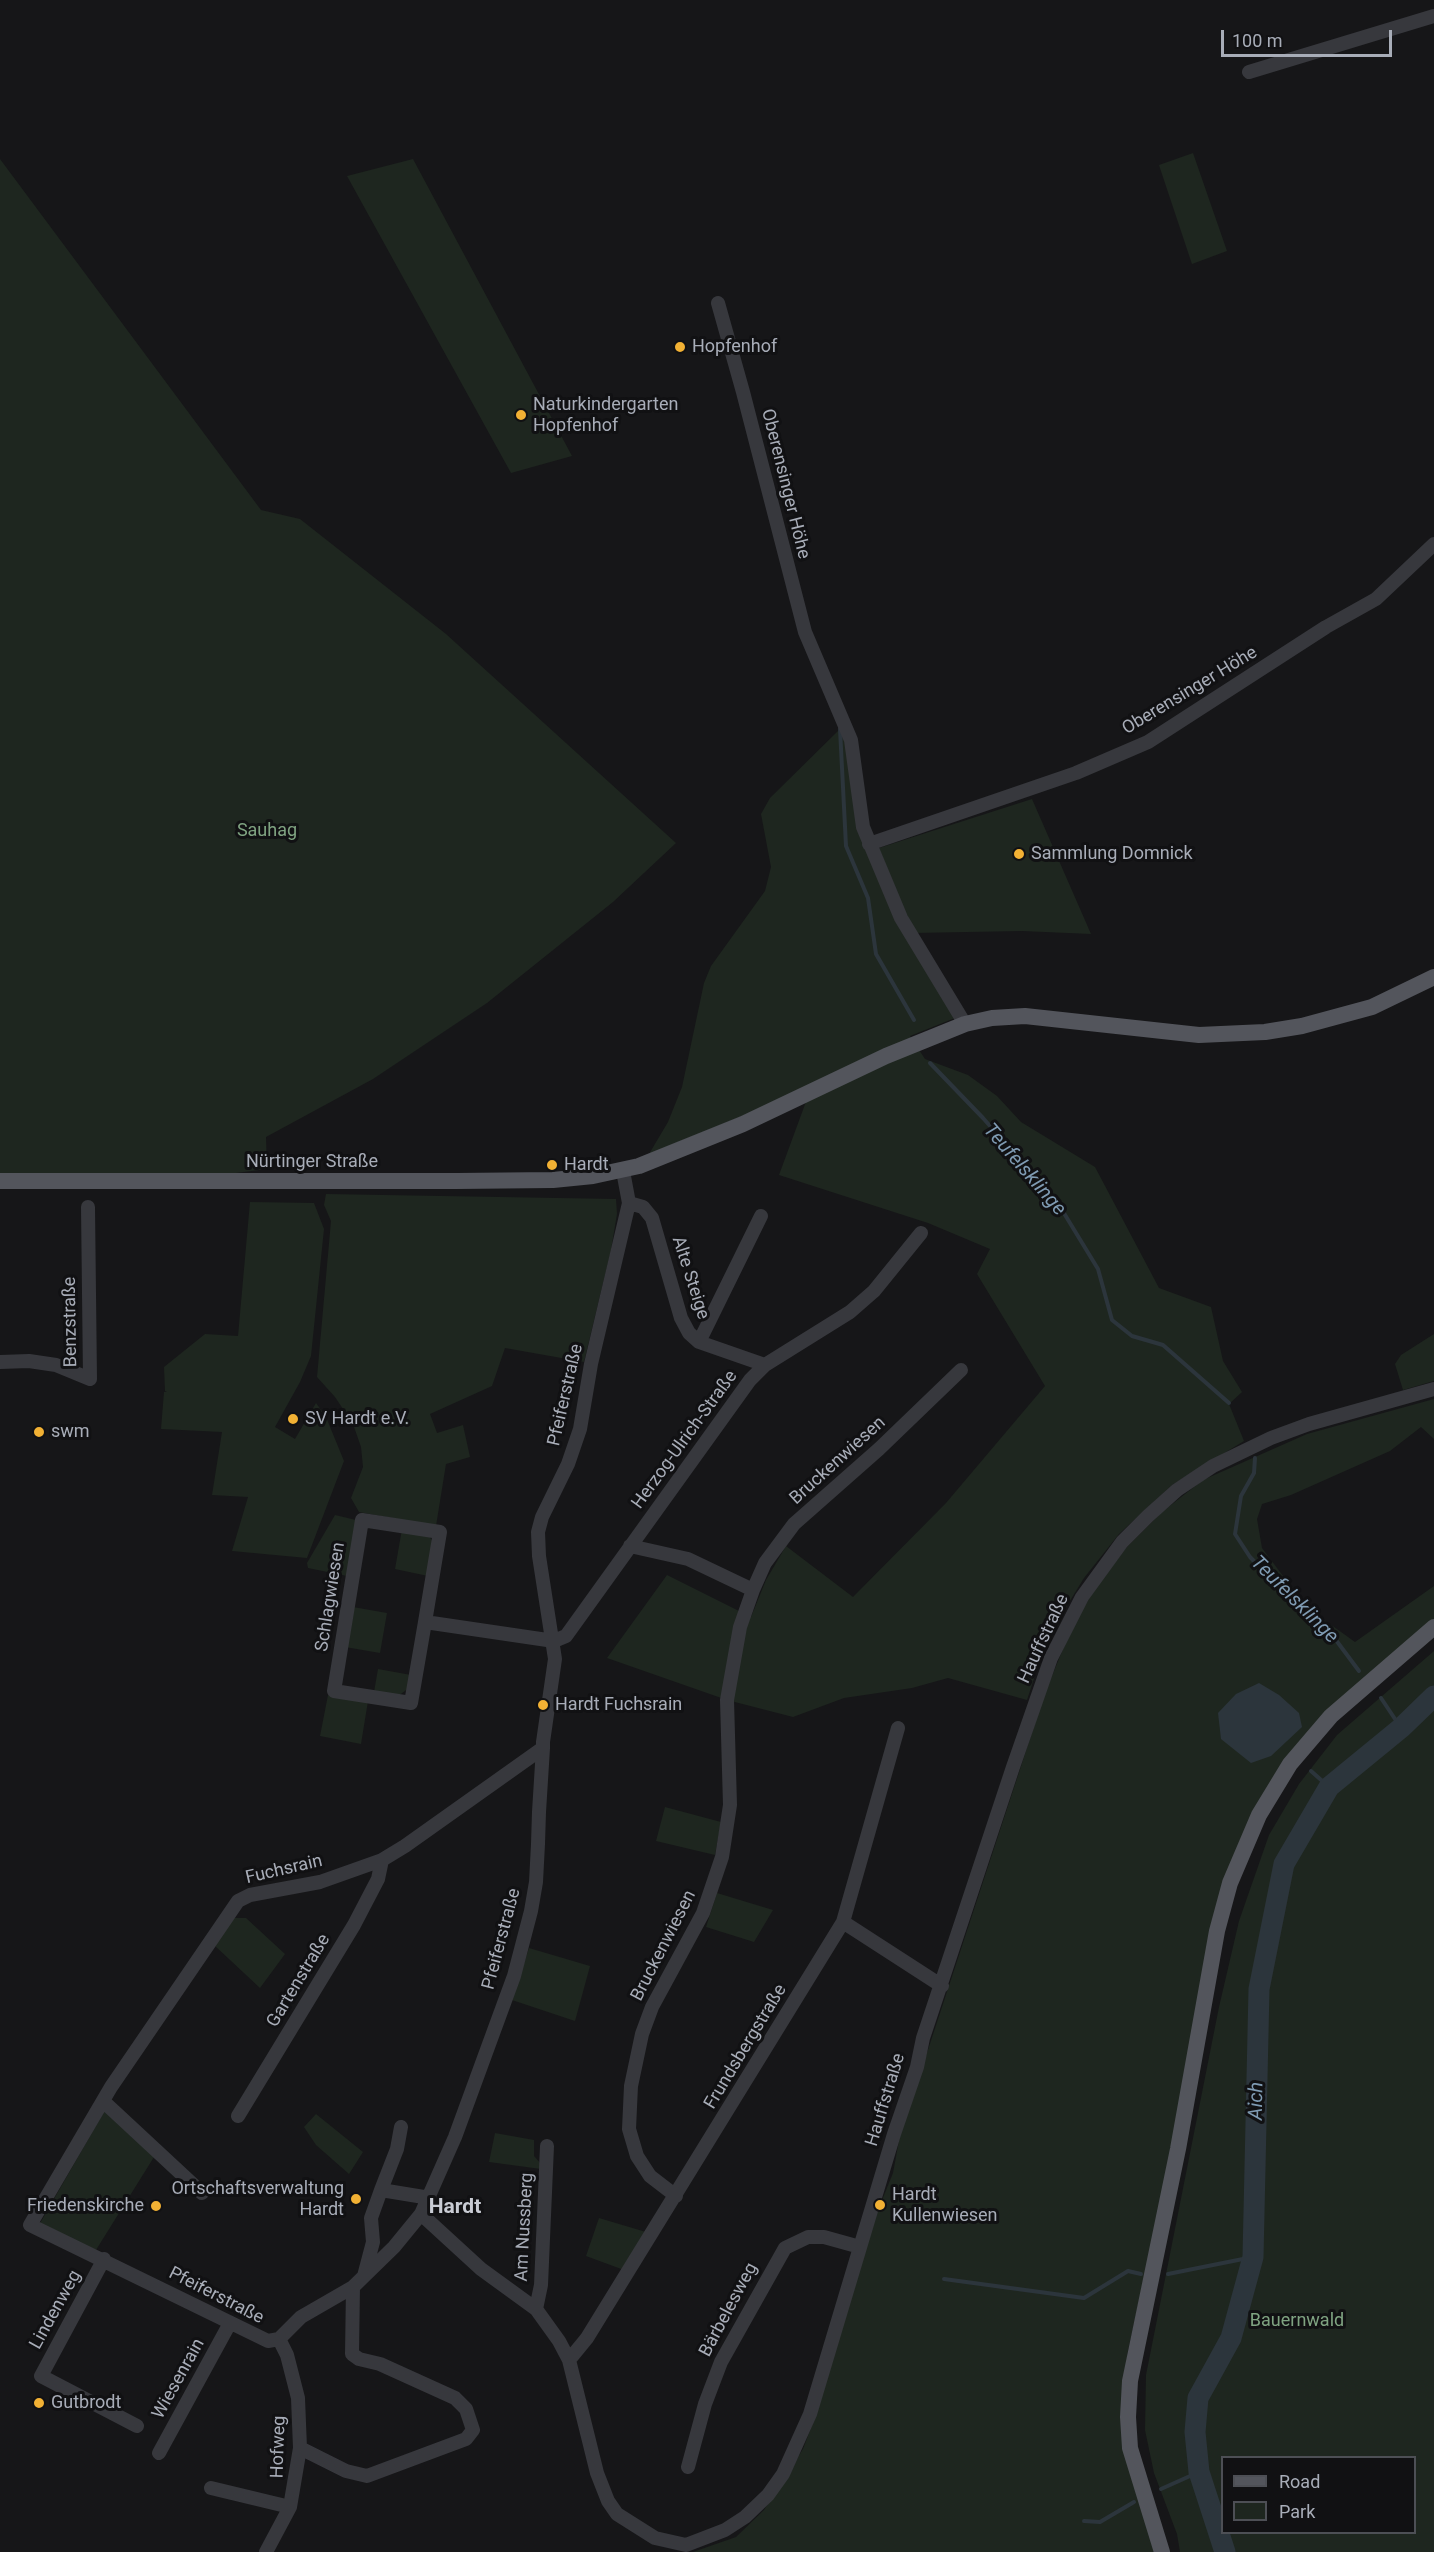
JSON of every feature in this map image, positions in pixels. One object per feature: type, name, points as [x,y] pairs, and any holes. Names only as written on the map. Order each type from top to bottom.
[{"type":"main road","name":"Nürtinger Straße","points":[[0,1181],[553,1180],[622,1171],[753,1120],[895,1052],[965,1024],[992,1018],[1025,1016],[1199,1035],[1264,1032],[1302,1026],[1371,1007],[1434,977]]},
{"type":"main road","points":[[1162,2552],[1130,2448],[1128,2417],[1130,2381],[1178,2149],[1217,1930],[1230,1883],[1259,1815],[1303,1748],[1331,1716],[1434,1627]]},
{"type":"street","points":[[1249,72],[1434,16]]},
{"type":"street","name":"Oberensinger Höhe","points":[[718,303],[805,632],[851,740],[858,808],[869,844],[901,918],[965,1024]]},
{"type":"street","name":"Oberensinger Höhe","points":[[869,844],[1076,773],[1148,742],[1326,627],[1376,599],[1394,585],[1434,544]]},
{"type":"street","name":"Pfeiferstraße","points":[[30,2225],[104,2259],[263,2340],[279,2339],[301,2317],[358,2282],[394,2247],[421,2214],[430,2198],[459,2127],[514,1976],[525,1937],[536,1882],[543,1748],[555,1659],[539,1556],[538,1532],[542,1517],[568,1464],[580,1429],[591,1364],[629,1203],[622,1171]]},
{"type":"street","name":"Alte Steige","points":[[629,1203],[643,1207],[652,1218],[681,1318],[689,1333],[699,1342],[765,1365]]},
{"type":"street","name":"Benzstraße","points":[[0,1362],[29,1361],[56,1365],[90,1379],[88,1207]]},
{"type":"street","points":[[699,1342],[761,1216]]},
{"type":"street","name":"Herzog-Ulrich-Straße","points":[[554,1641],[566,1636],[718,1421],[765,1365],[850,1312],[874,1291],[921,1233]]},
{"type":"street","name":"Bruckenwiesen","points":[[676,2196],[650,2176],[637,2157],[629,2129],[631,2086],[642,2034],[652,2007],[703,1913],[722,1857],[730,1805],[727,1701],[740,1627],[765,1563],[794,1524],[879,1449],[962,1370]]},
{"type":"street","name":"Hauffstraße","points":[[421,2214],[481,2269],[536,2309],[569,2360],[597,2473],[608,2501],[617,2514],[655,2538],[686,2545],[703,2540],[745,2517],[768,2495],[783,2474],[810,2414],[942,1986],[1051,1658],[1082,1597],[1122,1542],[1177,1490],[1213,1466],[1271,1438],[1309,1424],[1434,1389]]},
{"type":"street","name":"Schlagwiesen","points":[[362,1520],[440,1532],[425,1622],[411,1703],[334,1691],[362,1520]]},
{"type":"street","points":[[630,1546],[688,1559],[753,1590]]},
{"type":"street","points":[[425,1622],[554,1641]]},
{"type":"street","name":"Frundsbergstraße","points":[[569,2360],[587,2338],[676,2196],[843,1922],[897,1728]]},
{"type":"street","name":"Fuchsrain","points":[[30,2225],[104,2101],[238,1901],[250,1894],[320,1882],[381,1860],[405,1846],[543,1748]]},
{"type":"street","name":"Gartenstraße","points":[[238,2116],[354,1925],[378,1879],[381,1860]]},
{"type":"street","points":[[843,1922],[942,1986]]},
{"type":"street","points":[[104,2101],[202,2193]]},
{"type":"street","points":[[300,2448],[346,2471],[367,2476],[466,2439],[473,2430],[466,2409],[459,2400],[380,2364],[359,2359],[352,2354],[358,2282],[373,2242],[371,2218],[397,2150],[401,2127]]},
{"type":"street","name":"Am Nussberg","points":[[536,2309],[541,2285],[547,2146]]},
{"type":"street","points":[[381,2190],[430,2198]]},
{"type":"street","name":"Bärbelesweg","points":[[688,2467],[705,2404],[721,2362],[776,2260],[785,2248],[808,2237],[824,2236],[860,2247]]},
{"type":"street","name":"Lindenweg","points":[[104,2259],[41,2376],[137,2426]]},
{"type":"street","name":"Wiesenrain","points":[[159,2453],[230,2323]]},
{"type":"street","name":"Hofweg","points":[[266,2552],[290,2507],[300,2448],[298,2398],[287,2355],[279,2339]]},
{"type":"street","points":[[211,2488],[290,2507]]},
{"type":"green space","points":[[1193,153],[1227,251],[1192,264],[1159,165]]},
{"type":"green space","name":"Sauhag","points":[[0,159],[261,510],[300,519],[446,634],[676,843],[613,902],[487,1003],[373,1079],[266,1137],[267,1169],[174,1181],[0,1181]]},
{"type":"green space","points":[[413,159],[572,456],[511,473],[347,176]]},
{"type":"green space","points":[[844,728],[867,845],[955,1018],[910,1036],[925,1059],[968,1075],[997,1096],[1021,1122],[1095,1167],[1159,1288],[1211,1307],[1223,1361],[1242,1392],[1229,1404],[1244,1441],[1172,1485],[1119,1534],[1084,1578],[1060,1617],[1044,1648],[1027,1700],[948,1678],[912,1688],[844,1698],[793,1717],[727,1700],[607,1658],[667,1575],[751,1617],[766,1580],[786,1546],[853,1597],[946,1503],[1045,1386],[977,1274],[990,1249],[928,1223],[779,1175],[811,1088],[649,1154],[668,1122],[682,1087],[704,983],[711,966],[765,891],[771,867],[761,814],[770,798],[840,729]]},
{"type":"green space","points":[[1032,799],[1091,934],[1022,931],[913,933],[879,848]]},
{"type":"green space","points":[[326,1194],[616,1199],[617,1214],[611,1250],[584,1362],[505,1348],[492,1386],[430,1414],[437,1433],[463,1425],[470,1457],[446,1464],[436,1526],[359,1512],[351,1498],[363,1467],[361,1447],[353,1424],[335,1397],[317,1377],[331,1221],[324,1205]]},
{"type":"green space","points":[[250,1202],[314,1203],[324,1229],[311,1356],[300,1382],[275,1427],[295,1439],[316,1403],[326,1417],[344,1461],[307,1558],[232,1551],[248,1497],[212,1495],[222,1432],[161,1429],[164,1392],[167,1392],[165,1391],[164,1367],[205,1334],[238,1336]]},
{"type":"green space","points":[[1434,1334],[1434,1381],[1403,1390],[1395,1364],[1401,1355]]},
{"type":"green space","points":[[1434,1399],[1434,1439],[1421,1427],[1390,1451],[1291,1495],[1262,1504],[1257,1519],[1262,1548],[1286,1580],[1323,1619],[1355,1642],[1434,1586],[1434,1621],[1332,1707],[1237,1849],[1128,2351],[1123,2386],[1156,2552],[693,2552],[736,2537],[764,2510],[803,2449],[817,2412],[870,2230],[893,2173],[900,2135],[1045,1693],[1072,1627],[1094,1590],[1125,1549],[1162,1512],[1203,1480],[1307,1434]]},
{"type":"green space","points":[[335,1515],[356,1520],[347,1576],[308,1568],[307,1563]]},
{"type":"green space","points":[[402,1529],[430,1537],[432,1541],[428,1576],[395,1569]]},
{"type":"green space","points":[[353,1607],[387,1613],[380,1653],[345,1647]]},
{"type":"green space","name":"Bauernwald","points":[[1434,1651],[1434,2552],[1180,2552],[1177,2534],[1154,2473],[1145,2430],[1146,2375],[1219,2007],[1239,1921],[1269,1835],[1299,1784],[1337,1735]]},
{"type":"green space","points":[[378,1669],[411,1675],[409,1688],[398,1696],[374,1692]]},
{"type":"green space","points":[[328,1695],[368,1701],[361,1744],[320,1736]]},
{"type":"green space","points":[[665,1807],[721,1822],[715,1855],[656,1841]]},
{"type":"green space","points":[[717,1893],[773,1910],[754,1942],[706,1927]]},
{"type":"green space","points":[[233,1918],[246,1918],[285,1954],[260,1988],[214,1945]]},
{"type":"green space","points":[[529,1948],[590,1966],[575,2021],[512,2000]]},
{"type":"green space","points":[[105,2110],[154,2157],[96,2250],[39,2225]]},
{"type":"green space","points":[[316,2114],[363,2152],[349,2174],[316,2145],[304,2127]]},
{"type":"green space","points":[[495,2133],[534,2140],[534,2156],[542,2165],[541,2169],[489,2162]]},
{"type":"green space","points":[[599,2218],[646,2232],[624,2270],[586,2256]]},
{"type":"shaded area","points":[[1259,1683],[1279,1695],[1299,1713],[1302,1727],[1271,1756],[1251,1763],[1221,1739],[1218,1713],[1236,1694]]},
{"type":"waterway","name":"Teufelsklinge","points":[[840,729],[846,846],[868,898],[876,954],[914,1020]]},
{"type":"waterway","name":"Teufelsklinge","points":[[930,1063],[983,1118],[1059,1205],[1098,1269],[1112,1320],[1132,1336],[1163,1345],[1229,1403]]},
{"type":"waterway","name":"Teufelsklinge","points":[[1255,1458],[1254,1473],[1241,1496],[1235,1534],[1250,1557],[1283,1591],[1293,1594],[1321,1620],[1359,1671]]},
{"type":"waterway","name":"Aich","points":[[1225,2552],[1199,2472],[1195,2432],[1198,2398],[1231,2338],[1253,2257],[1259,1989],[1284,1864],[1329,1787],[1401,1728],[1434,1696]]},
{"type":"waterway","name":"Teufelsklinge","points":[[1381,1698],[1401,1728]]},
{"type":"waterway","points":[[1311,1771],[1329,1787]]},
{"type":"waterway","points":[[1168,2274],[1253,2257]]},
{"type":"waterway","points":[[944,2279],[1084,2298],[1128,2271],[1141,2274]]},
{"type":"waterway","points":[[1161,2489],[1199,2472]]},
{"type":"waterway","points":[[1084,2521],[1100,2522],[1134,2502]]},
{"type":"place","name":"Hopfenhof","points":[[680,347]]},
{"type":"place","name":"Naturkindergarten Hopfenhof","points":[[521,415]]},
{"type":"place","name":"Sammlung Domnick","points":[[1019,854]]},
{"type":"place","name":"Hardt","points":[[552,1165]]},
{"type":"place","name":"SV Hardt e.V.","points":[[293,1419]]},
{"type":"place","name":"swm","points":[[39,1432]]},
{"type":"place","name":"Hardt Fuchsrain","points":[[543,1705]]},
{"type":"place","name":"Ortschaftsverwaltung Hardt","points":[[356,2199]]},
{"type":"place","name":"Hardt Kullenwiesen","points":[[880,2205]]},
{"type":"place","name":"Friedenskirche","points":[[156,2206]]},
{"type":"place","name":"Gutbrodt","points":[[39,2403]]},
{"type":"district","name":"Hardt","points":[[455,2208]]}]
